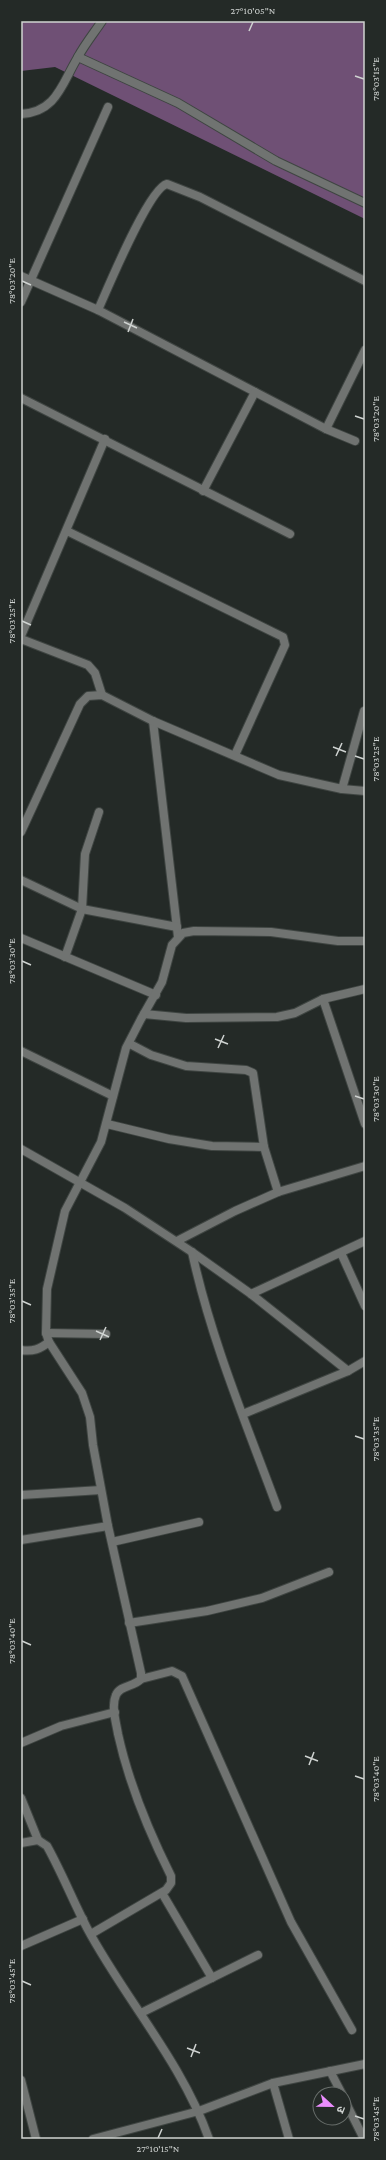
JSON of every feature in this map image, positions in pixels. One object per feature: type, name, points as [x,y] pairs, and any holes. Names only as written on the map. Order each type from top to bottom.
[{"type":"street","points":[[21,114],[32,114],[52,102],[78,57],[102,21]]},
{"type":"street","points":[[78,57],[178,103],[276,161],[365,203]]},
{"type":"street","points":[[21,302],[108,107]]},
{"type":"street","points":[[98,310],[142,215],[161,187],[167,184],[200,198],[365,281]]},
{"type":"street","points":[[21,276],[98,310],[326,429],[355,441]]},
{"type":"street","points":[[326,429],[365,350]]},
{"type":"street","points":[[203,490],[255,392]]},
{"type":"street","points":[[21,398],[105,439],[290,534]]},
{"type":"street","points":[[102,695],[94,673],[88,664],[21,638],[105,439]]},
{"type":"street","points":[[66,531],[283,638],[285,645],[234,755]]},
{"type":"street","points":[[21,832],[80,704],[88,696],[102,695],[153,721],[279,775],[342,789],[365,791]]},
{"type":"street","points":[[342,789],[364,711]]},
{"type":"street","points":[[153,721],[178,937]]},
{"type":"street","points":[[65,957],[82,909],[85,854],[99,812]]},
{"type":"street","points":[[21,880],[82,909],[177,927]]},
{"type":"street","points":[[141,1680],[101,1490],[90,1417],[82,1393],[49,1342],[46,1333],[47,1289],[65,1211],[101,1142],[126,1048],[130,1044],[144,1014],[156,995],[162,982],[172,945],[178,937],[183,933],[194,930],[271,932],[338,941],[365,941]]},
{"type":"street","points":[[21,938],[156,995]]},
{"type":"street","points":[[144,1014],[186,1018],[277,1017],[294,1013],[323,999],[365,989]]},
{"type":"street","points":[[323,999],[365,1124]]},
{"type":"street","points":[[130,1044],[151,1055],[186,1066],[246,1070],[253,1073],[264,1147],[278,1192]]},
{"type":"street","points":[[21,1051],[113,1096]]},
{"type":"street","points":[[107,1124],[212,1146],[264,1147]]},
{"type":"street","points":[[21,1149],[124,1208],[176,1241],[251,1294],[348,1371]]},
{"type":"street","points":[[176,1241],[235,1211],[278,1192],[365,1166]]},
{"type":"street","points":[[251,1294],[365,1241]]},
{"type":"street","points":[[192,1252],[200,1287],[223,1364],[277,1507]]},
{"type":"street","points":[[341,1253],[365,1306]]},
{"type":"street","points":[[46,1333],[106,1334]]},
{"type":"street","points":[[21,1350],[30,1351],[40,1349],[49,1342]]},
{"type":"street","points":[[242,1414],[348,1371],[365,1361]]},
{"type":"street","points":[[21,1495],[101,1490]]},
{"type":"street","points":[[112,1542],[199,1522]]},
{"type":"street","points":[[21,1540],[108,1526]]},
{"type":"street","points":[[129,1623],[207,1611],[262,1598],[329,1572]]},
{"type":"street","points":[[92,1934],[162,1893],[171,1883],[171,1876],[146,1825],[133,1792],[122,1750],[115,1712],[115,1698],[119,1691],[137,1684],[141,1680],[172,1671],[182,1676],[291,1922],[352,2030]]},
{"type":"street","points":[[21,1742],[61,1726],[115,1712]]},
{"type":"street","points":[[21,1798],[38,1840],[47,1846],[83,1919],[199,2111],[209,2139]]},
{"type":"street","points":[[21,1843],[38,1840]]},
{"type":"street","points":[[162,1893],[212,1978]]},
{"type":"street","points":[[21,1946],[83,1919]]},
{"type":"street","points":[[141,2013],[258,1955]]},
{"type":"street","points":[[93,2139],[199,2111],[273,2083],[365,2064]]},
{"type":"street","points":[[330,2071],[338,2086]]},
{"type":"street","points":[[21,2080],[36,2139]]},
{"type":"street","points":[[273,2083],[289,2139]]},
{"type":"street","points":[[352,2115],[364,2139]]},
{"type":"shaded area","points":[[21,21],[365,21],[365,219],[55,67],[21,71]]}]
